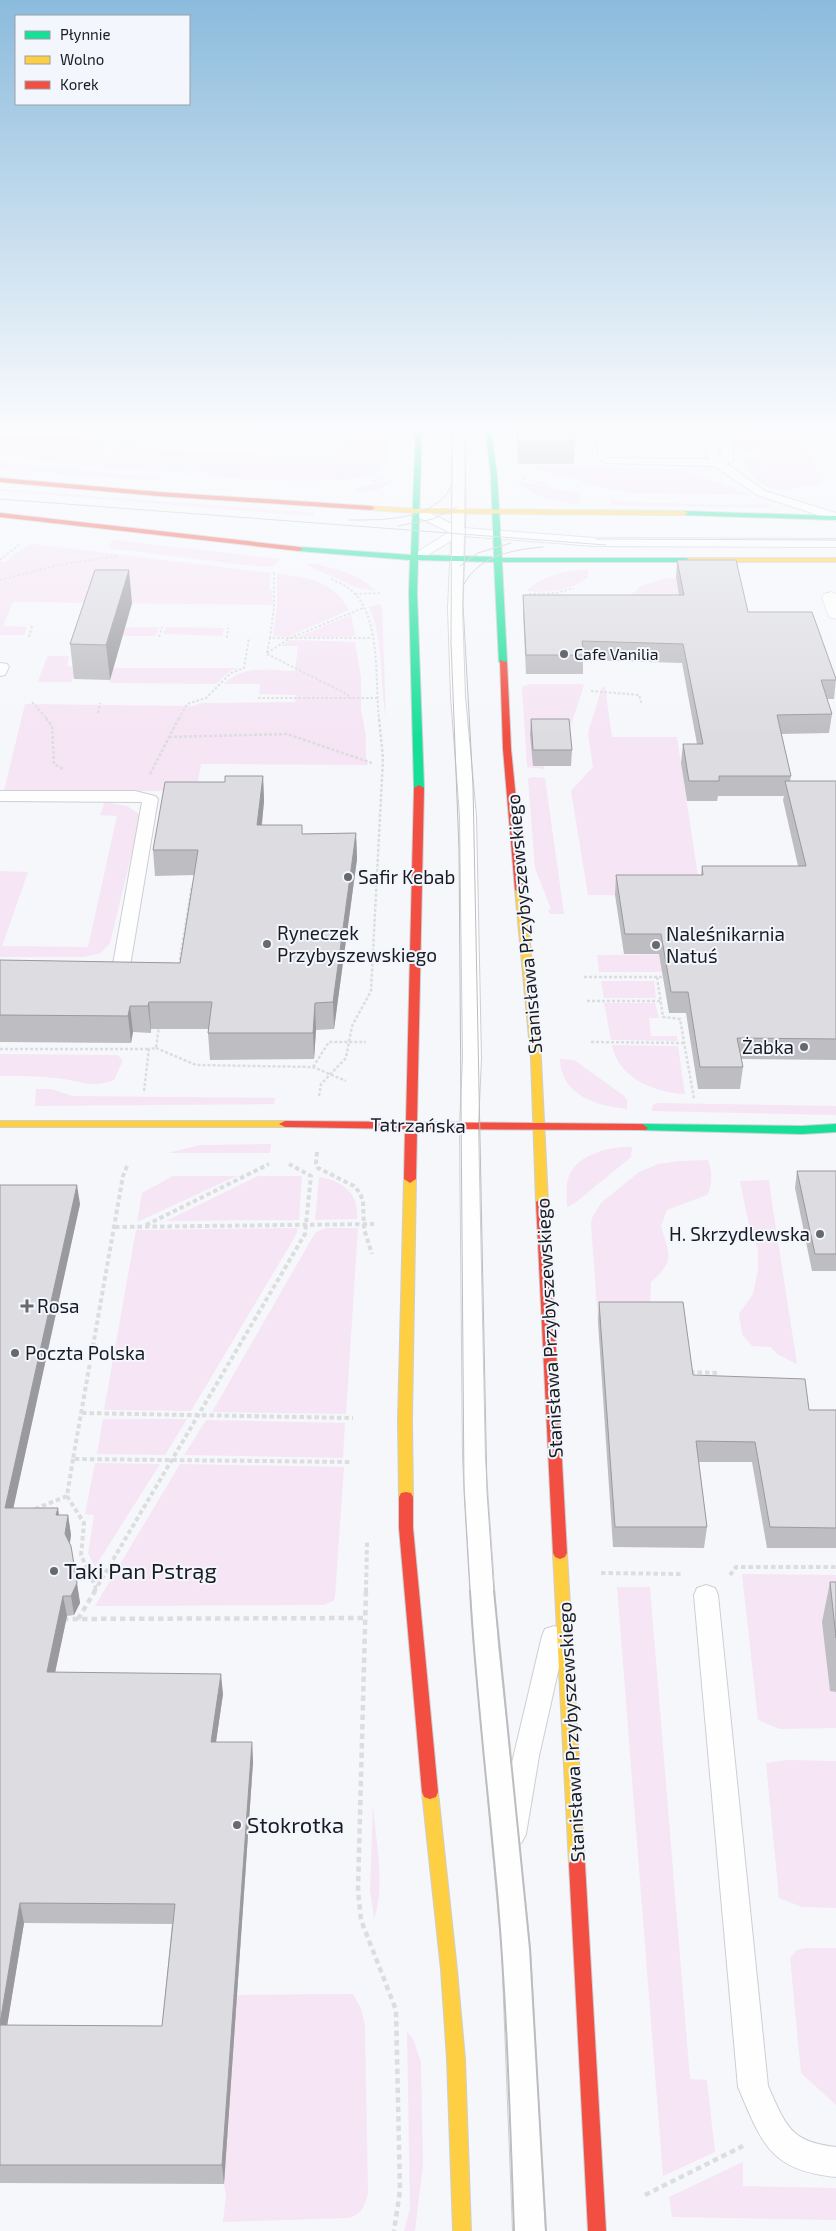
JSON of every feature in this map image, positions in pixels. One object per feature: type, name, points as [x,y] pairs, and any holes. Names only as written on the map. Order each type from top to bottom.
[{"type":"main road","points":[[133,530],[317,551],[414,558],[836,560]]},
{"type":"main road","points":[[415,530],[413,604],[420,761],[405,1420],[406,1528],[421,1707],[449,1970],[456,2059],[462,2231]]},
{"type":"main road","name":"Stanisława Przybyszewskiego","points":[[497,530],[507,749],[536,1059],[543,1232],[597,2231]]},
{"type":"main road","name":"Tatrzańska","points":[[0,1124],[412,1125],[802,1130],[836,1128]]},
{"type":"lane","points":[[454,530],[458,532],[595,542],[836,543]]},
{"type":"lane","points":[[414,558],[458,532]]},
{"type":"lane","points":[[458,532],[455,608],[458,696],[468,816],[472,1030],[470,1126],[474,1458],[479,1567],[518,1987],[529,2231]]},
{"type":"lane","points":[[0,668],[2,668],[0,672]]},
{"type":"lane","points":[[0,796],[138,796],[150,799],[121,966],[111,973],[84,974]]},
{"type":"lane","points":[[508,1868],[523,1774],[555,1633],[562,1573]]},
{"type":"lane","points":[[706,1596],[753,2087],[773,2131],[791,2152],[814,2161],[836,2162]]},
{"type":"path","points":[[0,560],[22,543]]},
{"type":"path","points":[[0,580],[58,565],[125,555]]},
{"type":"path","points":[[267,653],[274,607],[274,573],[281,569]]},
{"type":"path","points":[[319,1098],[321,1084],[346,1058],[352,1026],[371,991],[383,758],[378,676],[370,624],[364,608],[355,594],[330,578]]},
{"type":"path","points":[[355,594],[380,593]]},
{"type":"path","points":[[267,653],[290,638],[364,608]]},
{"type":"path","points":[[30,637],[32,626]]},
{"type":"path","points":[[159,638],[162,628]]},
{"type":"path","points":[[226,638],[228,628]]},
{"type":"path","points":[[138,796],[187,704],[206,698],[231,673],[244,668],[249,638]]},
{"type":"path","points":[[270,638],[372,638]]},
{"type":"path","points":[[267,653],[347,694],[351,699]]},
{"type":"path","points":[[591,691],[639,695],[642,705]]},
{"type":"path","points":[[258,698],[378,698]]},
{"type":"path","points":[[32,702],[52,726],[54,764],[69,772]]},
{"type":"path","points":[[98,714],[100,703]]},
{"type":"path","points":[[169,737],[287,734],[372,762]]},
{"type":"path","points":[[178,968],[193,883]]},
{"type":"path","points":[[584,977],[676,977]]},
{"type":"path","points":[[657,977],[663,1017],[680,1019],[694,1099]]},
{"type":"path","points":[[587,1001],[660,1001]]},
{"type":"path","points":[[156,1048],[160,1020]]},
{"type":"path","points":[[313,1066],[329,1042],[366,1042]]},
{"type":"path","points":[[591,1042],[685,1043]]},
{"type":"path","points":[[0,1048],[156,1048],[196,1065],[313,1066],[346,1081]]},
{"type":"path","points":[[144,1091],[149,1049]]},
{"type":"path","points":[[318,1143],[316,1164],[319,1169],[345,1180],[358,1189],[362,1195],[364,1224],[375,1262]]},
{"type":"path","points":[[144,1226],[269,1164]]},
{"type":"path","points":[[78,1619],[305,1234],[311,1176],[289,1164]]},
{"type":"path","points":[[96,1589],[81,1555],[84,1523],[67,1496],[127,1166]]},
{"type":"path","points":[[115,1227],[380,1224]]},
{"type":"path","points":[[687,1372],[718,1373]]},
{"type":"path","points":[[82,1413],[353,1418]]},
{"type":"path","points":[[73,1459],[352,1462]]},
{"type":"path","points":[[32,1510],[67,1496]]},
{"type":"path","points":[[367,1540],[363,1618],[359,1904],[361,1920],[396,2010],[400,2191],[394,2231]]},
{"type":"path","points":[[58,1619],[363,1618]]},
{"type":"path","points":[[645,2195],[773,2131]]},
{"type":"shaded area","points":[[113,540],[280,559],[274,566],[254,566],[114,549],[108,546]]},
{"type":"shaded area","points":[[32,544],[270,573],[269,588],[272,590],[273,605],[13,602],[3,626],[27,627],[24,635],[0,635],[0,562],[6,562],[13,555]]},
{"type":"shaded area","points":[[308,563],[353,575],[375,591],[357,588],[309,566]]},
{"type":"shaded area","points":[[588,569],[588,577],[582,582],[567,588],[542,592],[526,591],[539,581],[547,578],[571,571]]},
{"type":"shaded area","points":[[277,574],[319,582],[336,593],[349,610],[287,637],[273,636],[277,606]]},
{"type":"shaded area","points":[[668,578],[676,578],[680,599],[623,603],[641,586]]},
{"type":"shaded area","points":[[381,604],[386,717],[380,648],[369,607]]},
{"type":"shaded area","points":[[351,615],[355,635],[350,637],[298,637]]},
{"type":"shaded area","points":[[123,627],[159,627],[156,636],[119,636]]},
{"type":"shaded area","points":[[166,627],[224,628],[222,636],[215,636],[163,634]]},
{"type":"shaded area","points":[[291,640],[355,642],[361,677],[361,709],[366,736],[368,765],[201,764],[196,791],[4,791],[25,704],[192,706],[202,703],[295,702],[296,695],[259,694],[260,684],[224,684],[240,673],[248,671],[266,669],[295,671],[298,646],[280,646]]},
{"type":"shaded area","points":[[49,656],[69,656],[67,666],[77,667],[72,682],[38,682]]},
{"type":"shaded area","points":[[113,668],[239,668],[230,671],[216,684],[109,683]]},
{"type":"shaded area","points":[[529,684],[584,685],[568,735],[533,766],[544,766],[544,769],[527,767],[522,687]]},
{"type":"shaded area","points":[[602,687],[605,687],[612,737],[677,737],[701,896],[588,895],[571,791],[593,767],[588,733]]},
{"type":"shaded area","points":[[532,777],[545,778],[564,914],[550,914],[548,910],[551,909],[535,868],[528,779]]},
{"type":"shaded area","points":[[105,802],[127,806],[139,814],[140,819],[110,943],[101,953],[84,957],[0,957],[0,871],[28,872],[2,946],[88,947],[117,816],[100,815]]},
{"type":"shaded area","points":[[713,954],[716,972],[599,972],[597,955]]},
{"type":"shaded area","points":[[601,981],[654,981],[656,998],[604,998]]},
{"type":"shaded area","points":[[604,1003],[655,1003],[659,1018],[649,1018],[651,1036],[677,1036],[677,1041],[611,1040]]},
{"type":"shaded area","points":[[612,1045],[678,1046],[685,1094],[662,1091],[640,1082],[622,1066],[616,1057]]},
{"type":"shaded area","points":[[0,1054],[117,1055],[123,1060],[114,1080],[106,1083],[91,1084],[49,1077],[0,1076]]},
{"type":"shaded area","points":[[560,1059],[574,1060],[623,1095],[627,1100],[627,1109],[592,1101],[573,1090],[562,1071]]},
{"type":"shaded area","points":[[36,1089],[51,1089],[73,1096],[275,1098],[274,1104],[35,1106]]},
{"type":"shaded area","points":[[656,1103],[836,1106],[836,1115],[651,1111]]},
{"type":"shaded area","points":[[271,1144],[270,1153],[168,1153],[200,1145]]},
{"type":"shaded area","points":[[632,1147],[631,1157],[575,1203],[567,1207],[569,1176],[578,1163],[599,1152]]},
{"type":"shaded area","points":[[708,1160],[711,1178],[707,1195],[667,1210],[661,1226],[668,1250],[667,1262],[651,1282],[650,1306],[598,1322],[591,1224],[592,1218],[601,1203],[639,1172],[658,1164]]},
{"type":"shaded area","points":[[173,1176],[237,1176],[137,1222],[142,1193]]},
{"type":"shaded area","points":[[258,1176],[302,1176],[299,1220],[166,1221]]},
{"type":"shaded area","points":[[319,1177],[343,1185],[348,1190],[355,1202],[357,1219],[315,1220]]},
{"type":"shaded area","points":[[769,1180],[797,1364],[777,1354],[771,1347],[752,1346],[742,1334],[739,1314],[753,1294],[758,1269],[758,1249],[750,1230],[740,1181]]},
{"type":"shaded area","points":[[298,1228],[296,1235],[191,1411],[104,1410],[136,1230]]},
{"type":"shaded area","points":[[325,1228],[358,1228],[346,1414],[212,1412],[315,1233]]},
{"type":"shaded area","points":[[103,1419],[187,1419],[165,1455],[97,1454]]},
{"type":"shaded area","points":[[206,1420],[345,1423],[343,1458],[184,1455]]},
{"type":"shaded area","points":[[95,1463],[160,1464],[95,1567],[88,1553],[94,1515],[85,1514]]},
{"type":"shaded area","points":[[180,1464],[344,1467],[335,1597],[333,1601],[324,1605],[95,1606]]},
{"type":"shaded area","points":[[742,1574],[836,1575],[836,1622],[830,1691],[836,1692],[836,1728],[780,1729],[758,1720]]},
{"type":"shaded area","points":[[617,1587],[650,1587],[690,2079],[707,2080],[715,2152],[663,2176]]},
{"type":"shaded area","points":[[788,1760],[836,1761],[836,1908],[802,1907],[779,1898],[766,1763]]},
{"type":"shaded area","points":[[373,1804],[379,1862],[379,1893],[374,1918],[370,1890]]},
{"type":"shaded area","points":[[806,1948],[836,1948],[836,2105],[801,2073],[790,1958],[797,1950]]},
{"type":"shaded area","points":[[353,1994],[361,2009],[365,2025],[368,2193],[364,2206],[356,2215],[348,2218],[223,2222],[226,2196],[224,2184],[236,1995]]},
{"type":"shaded area","points":[[407,2032],[413,2039],[421,2062],[423,2164],[415,2231],[404,2231],[410,2209]]},
{"type":"shaded area","points":[[743,2162],[743,2186],[836,2188],[836,2220],[672,2217],[669,2197]]},
{"type":"building","points":[[677,560],[736,560],[748,612],[812,612],[836,679],[821,680],[832,714],[777,715],[791,776],[719,776],[719,781],[689,781],[683,744],[703,744],[683,644],[582,641],[584,655],[526,655],[523,595],[684,595]]},
{"type":"building","points":[[95,570],[129,570],[106,645],[70,644]]},
{"type":"building","points":[[531,719],[569,719],[572,750],[533,750]]},
{"type":"building","name":"Ryneczek Przybyszewskiego","points":[[225,776],[263,776],[257,825],[302,825],[302,834],[356,833],[333,1002],[315,1003],[313,1033],[208,1033],[212,1002],[149,1002],[148,1006],[130,1006],[128,1016],[0,1015],[0,960],[180,963],[198,850],[153,850],[165,782],[225,782]]},
{"type":"building","points":[[785,781],[836,781],[836,1039],[737,1038],[743,1067],[700,1067],[688,992],[671,992],[661,934],[625,934],[616,875],[703,875],[702,866],[806,866]]},
{"type":"building","name":"H. Skrzydlewska","points":[[797,1171],[836,1171],[836,1254],[815,1254]]},
{"type":"building","points":[[0,1185],[77,1185],[5,1508],[58,1508],[56,1515],[68,1515],[65,1534],[71,1546],[77,1583],[71,1596],[63,1596],[47,1672],[221,1674],[211,1742],[252,1742],[222,2165],[0,2165],[0,2025],[162,2026],[175,1904],[20,1903],[0,2023]]},
{"type":"building","points":[[599,1302],[683,1302],[693,1375],[805,1379],[809,1410],[836,1410],[836,1528],[770,1527],[755,1442],[696,1441],[707,1527],[615,1527]]},
{"type":"building","points":[[830,1582],[836,1582],[836,1638]]},
{"type":"tram line","points":[[410,530],[452,533]]},
{"type":"tram line","points":[[465,530],[465,534]]},
{"type":"tram line","points":[[452,533],[465,534]]},
{"type":"tram line","points":[[452,533],[451,642],[459,850],[464,1491],[470,1592]]},
{"type":"tram line","points":[[464,563],[465,534]]},
{"type":"tram line","points":[[465,534],[606,545]]},
{"type":"tram line","points":[[596,539],[836,540]]},
{"type":"tram line","points":[[464,563],[478,553],[511,543]]},
{"type":"tram line","points":[[464,584],[471,574],[488,560],[509,552],[543,547]]},
{"type":"tram line","points":[[460,566],[464,563]]},
{"type":"tram line","points":[[464,563],[463,604],[473,786],[487,1491],[494,1592]]},
{"type":"tram line","points":[[470,1591],[501,1944],[514,2231]]},
{"type":"tram line","points":[[494,1591],[530,1949],[546,2231]]},
{"type":"traffic: fast","points":[[415,530],[413,593],[419,788]]},
{"type":"traffic: fast","points":[[497,530],[503,662]]},
{"type":"traffic: fast","points":[[299,549],[348,554],[446,559],[691,560]]},
{"type":"traffic: fast","points":[[642,1128],[802,1130],[836,1128]]},
{"type":"traffic: slow","points":[[691,560],[836,560]]},
{"type":"traffic: slow","points":[[520,890],[536,1059],[542,1202]]},
{"type":"traffic: slow","points":[[0,1124],[285,1124]]},
{"type":"traffic: slow","points":[[406,1497],[405,1420],[410,1179]]},
{"type":"traffic: slow","points":[[560,1553],[577,1864]]},
{"type":"traffic: slow","points":[[430,1792],[449,1970],[456,2059],[462,2231]]},
{"type":"traffic: jam","points":[[133,530],[299,549]]},
{"type":"traffic: jam","points":[[503,662],[507,749],[520,890]]},
{"type":"traffic: jam","points":[[410,1179],[419,788]]},
{"type":"traffic: jam","points":[[285,1124],[642,1128]]},
{"type":"traffic: jam","points":[[542,1202],[560,1553]]},
{"type":"traffic: jam","points":[[406,1497],[406,1528],[430,1792]]},
{"type":"traffic: jam","points":[[577,1864],[597,2231]]},
{"type":"place","name":"Cafe Vanilia","points":[[564,654]]},
{"type":"place","name":"Safir Kebab","points":[[348,877]]},
{"type":"place","name":"Ryneczek Przybyszewskiego","points":[[267,944]]},
{"type":"place","name":"Naleśnikarnia Natuś","points":[[656,945]]},
{"type":"place","name":"Żabka","points":[[804,1047]]},
{"type":"place","name":"H. Skrzydlewska","points":[[820,1234]]},
{"type":"place","name":"Rosa","points":[[27,1306]]},
{"type":"place","name":"Poczta Polska","points":[[15,1353]]},
{"type":"place","name":"Taki Pan Pstrąg","points":[[54,1571]]},
{"type":"place","name":"Stokrotka","points":[[237,1825]]}]
